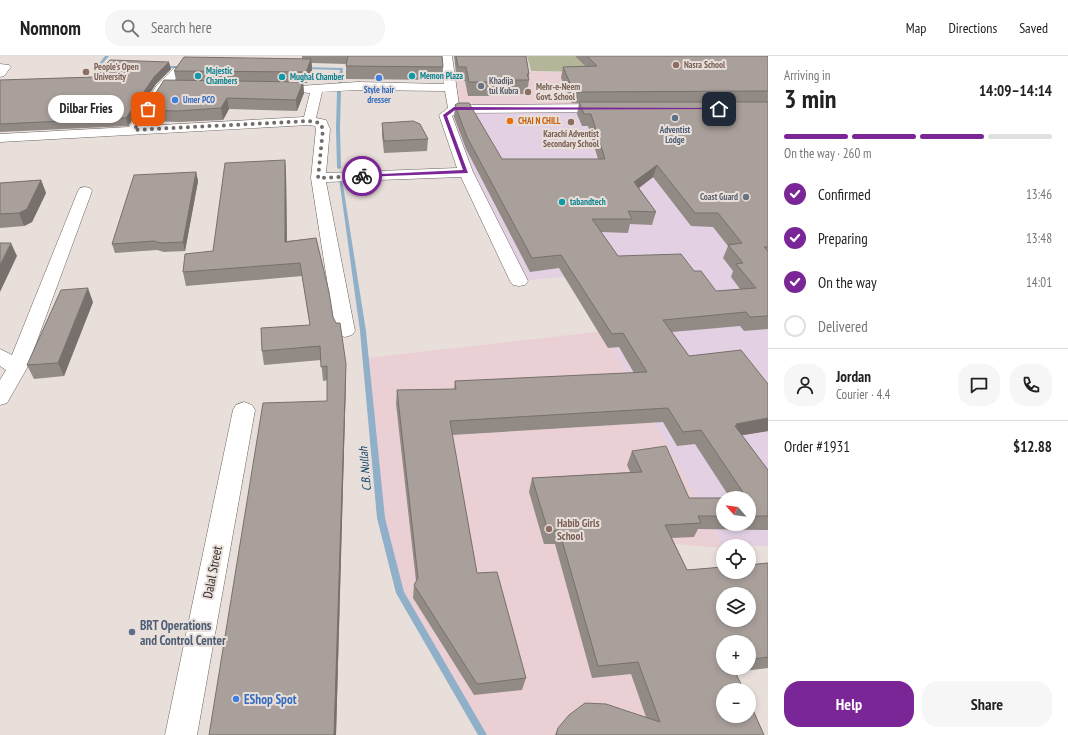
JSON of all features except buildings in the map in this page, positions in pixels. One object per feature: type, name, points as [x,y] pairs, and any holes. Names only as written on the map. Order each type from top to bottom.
[{"type":"street","points":[[448,56],[450,88],[454,109]]},
{"type":"street","points":[[0,67],[5,67],[0,74]]},
{"type":"street","points":[[134,130],[163,86],[178,70]]},
{"type":"street","points":[[163,86],[178,86]]},
{"type":"street","points":[[294,89],[317,90],[358,86],[450,88]]},
{"type":"street","points":[[309,121],[317,90]]},
{"type":"street","points":[[519,281],[466,172],[445,115],[454,109],[619,108]]},
{"type":"street","points":[[0,138],[309,121],[320,123],[323,129],[318,178],[345,331]]},
{"type":"street","points":[[318,178],[466,172]]},
{"type":"street","points":[[0,398],[17,368],[85,191]]},
{"type":"street","points":[[0,356],[17,368]]},
{"type":"street","name":"Dalal Street","points":[[181,735],[244,410]]},
{"type":"shaded area","points":[[576,56],[758,56],[768,64],[611,108],[454,108],[449,71],[590,72]]},
{"type":"shaded area","points":[[454,109],[768,114],[768,546],[756,546],[756,539],[719,539],[573,276],[519,281],[447,123]]},
{"type":"shaded area","name":"Habib Girls School","points":[[604,331],[719,539],[716,539],[716,547],[627,540],[704,735],[483,735],[400,593],[381,518],[366,358]]},
{"type":"green space","points":[[527,56],[576,56],[590,72],[531,71]]},
{"type":"waterway","points":[[107,56],[100,65],[113,65]]},
{"type":"waterway","points":[[162,67],[183,67]]},
{"type":"waterway","points":[[304,68],[342,69],[340,83]]},
{"type":"waterway","name":"C.B. Nullah","points":[[339,91],[339,168]]},
{"type":"waterway","name":"C.B. Nullah","points":[[340,179],[363,331],[381,518],[400,593],[483,735]]},
{"type":"way so far","points":[[148,109],[134,130],[309,121],[320,123],[323,129],[318,178],[362,176]]},
{"type":"place","name":"Nasra School","points":[[676,65]]},
{"type":"place","name":"People's Open University","points":[[86,72]]},
{"type":"place","name":"Majestic Chambers","points":[[198,76]]},
{"type":"place","name":"Memon Plaza","points":[[412,76]]},
{"type":"place","name":"Mughal Chamber","points":[[282,77]]},
{"type":"place","name":"Style hair dresser","points":[[379,78]]},
{"type":"place","name":"Khadija tul Kubra","points":[[481,86]]},
{"type":"place","name":"Mehr-e-Neem Govt. School","points":[[528,92]]},
{"type":"place","name":"Umer PCO","points":[[175,100]]},
{"type":"place","name":"Dilbar Fries","points":[[148,109]]},
{"type":"place","name":"Adventist Lodge","points":[[675,118]]},
{"type":"place","name":"CHAI N CHILL","points":[[510,121]]},
{"type":"place","name":"Karachi Adventist Secondary School","points":[[571,122]]},
{"type":"place","name":"Coast Guard","points":[[746,197]]},
{"type":"place","name":"tabandtech","points":[[562,202]]},
{"type":"place","name":"Habib Girls School","points":[[549,529]]},
{"type":"place","name":"BRT Operations and Control Center","points":[[132,632]]},
{"type":"place","name":"EShop Spot","points":[[236,699]]},
{"type":"route","points":[[362,176],[466,172],[445,115],[454,109],[719,109]]}]
